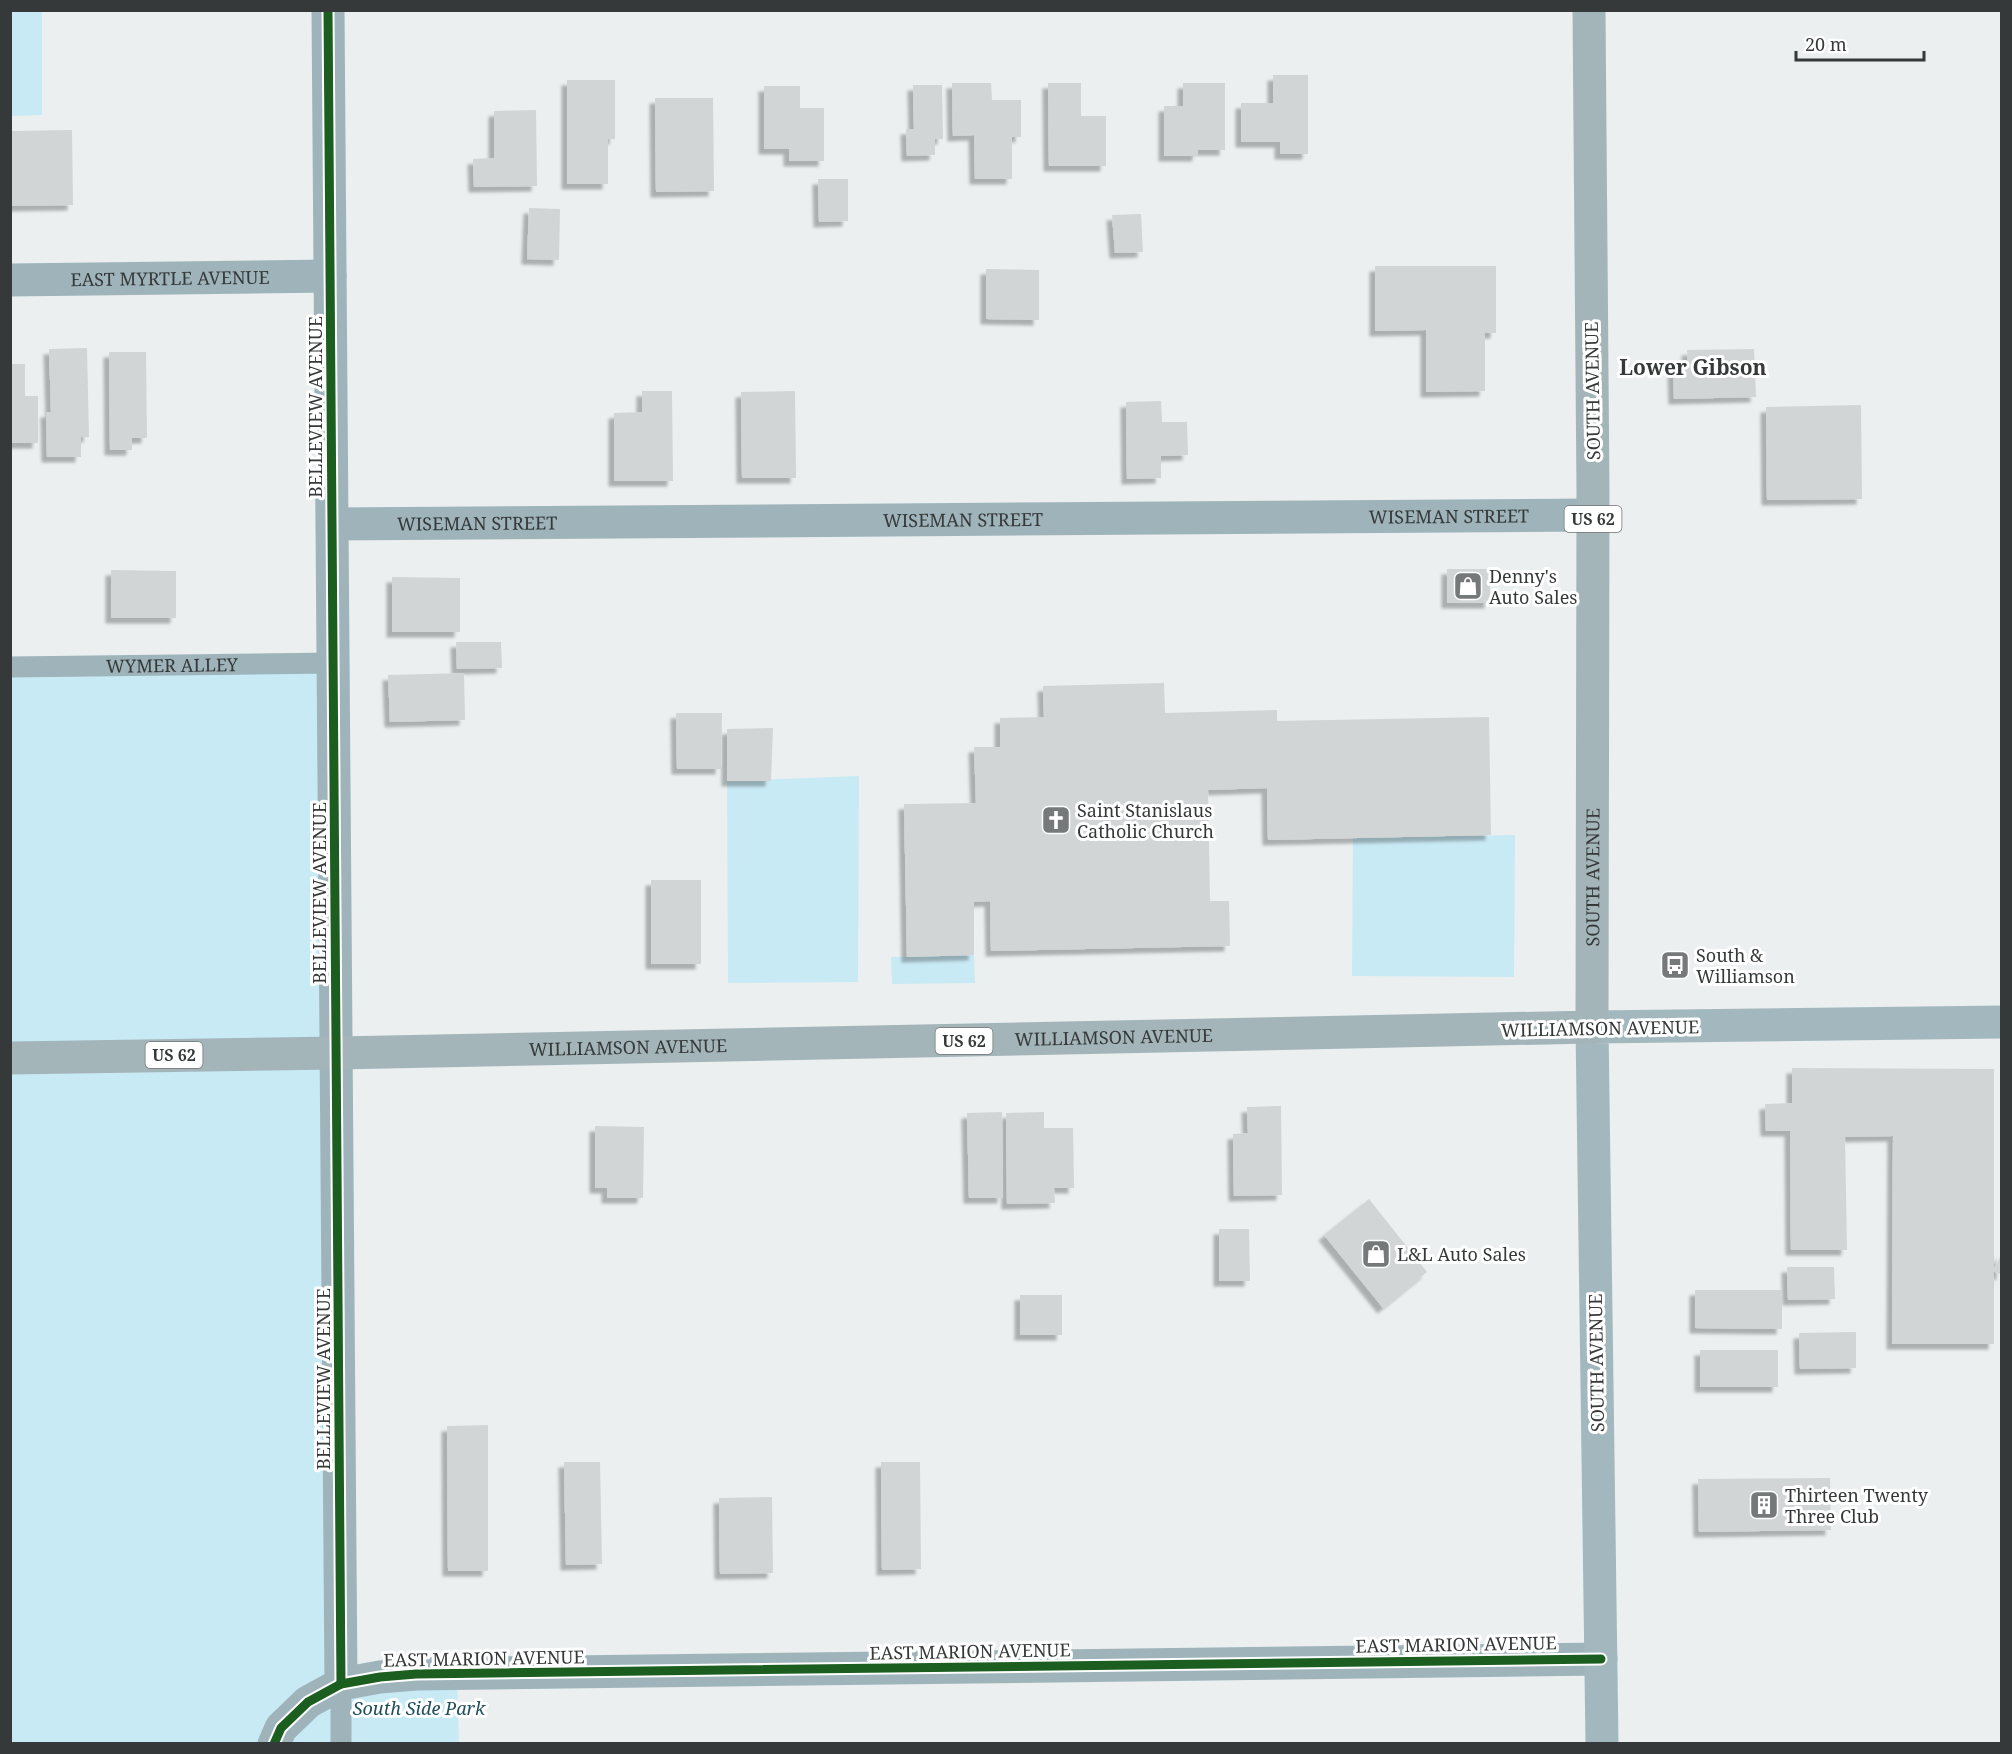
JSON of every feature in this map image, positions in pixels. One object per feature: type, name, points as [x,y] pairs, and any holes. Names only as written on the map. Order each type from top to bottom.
[{"type":"main road","name":"SOUTH AVENUE","points":[[1589,10],[1593,515],[1592,1028],[1602,1743]]},
{"type":"main road","name":"WILLIAMSON AVENUE","points":[[10,1058],[2001,1022]]},
{"type":"street","name":"BELLEVIEW AVENUE","points":[[328,10],[341,1684]]},
{"type":"street","name":"EAST MYRTLE AVENUE","points":[[10,280],[330,276]]},
{"type":"street","name":"WISEMAN STREET","points":[[333,524],[1593,515]]},
{"type":"street","name":"EAST MARION AVENUE","points":[[341,1684],[416,1674],[1601,1659]]},
{"type":"street","points":[[274,1743],[280,1728],[308,1702],[341,1684]]},
{"type":"lane","name":"WYMER ALLEY","points":[[10,667],[334,663]]},
{"type":"lane","points":[[341,1684],[341,1743]]},
{"type":"green space","points":[[10,11],[42,11],[42,115],[11,116]]},
{"type":"green space","name":"South Side Park","points":[[334,663],[341,1683],[457,1674],[459,1743],[11,1743],[10,667]]},
{"type":"green space","points":[[859,776],[858,982],[728,983],[727,781]]},
{"type":"green space","points":[[1515,835],[1514,977],[1352,976],[1353,838]]},
{"type":"green space","points":[[974,955],[975,983],[892,984],[891,957]]},
{"type":"building","points":[[1273,75],[1308,75],[1308,154],[1280,154],[1280,142],[1241,142],[1241,103],[1273,103]]},
{"type":"building","points":[[567,80],[615,80],[615,139],[608,139],[608,184],[567,184]]},
{"type":"building","points":[[952,83],[991,83],[992,100],[1021,100],[1021,137],[1012,137],[1012,179],[975,179],[974,135],[953,136]]},
{"type":"building","points":[[1048,83],[1081,83],[1081,116],[1106,116],[1106,166],[1049,166]]},
{"type":"building","points":[[1183,83],[1225,83],[1225,150],[1198,150],[1198,156],[1164,156],[1164,106],[1183,106]]},
{"type":"building","points":[[913,85],[942,85],[943,139],[935,139],[935,155],[907,156],[906,129],[914,129]]},
{"type":"building","points":[[764,86],[800,86],[800,108],[824,108],[824,161],[789,161],[789,149],[764,149]]},
{"type":"building","points":[[655,98],[713,98],[714,191],[656,192]]},
{"type":"building","points":[[536,110],[537,186],[474,187],[473,159],[494,158],[494,111]]},
{"type":"building","points":[[72,130],[73,205],[10,206],[10,131]]},
{"type":"building","points":[[818,179],[848,179],[848,221],[819,222]]},
{"type":"building","points":[[529,208],[560,209],[559,260],[527,259]]},
{"type":"building","points":[[1141,214],[1143,252],[1115,253],[1112,215]]},
{"type":"building","points":[[1375,266],[1496,266],[1496,333],[1485,333],[1485,391],[1426,392],[1426,330],[1375,331]]},
{"type":"building","points":[[986,269],[1039,270],[1039,320],[986,319]]},
{"type":"building","points":[[87,348],[89,437],[81,437],[81,457],[47,457],[46,412],[51,412],[49,349]]},
{"type":"building","points":[[1754,349],[1756,397],[1674,399],[1673,366],[1688,366],[1687,350]]},
{"type":"building","points":[[109,352],[146,352],[147,438],[132,438],[132,450],[110,450]]},
{"type":"building","points":[[10,364],[25,364],[25,396],[38,396],[38,443],[10,443]]},
{"type":"building","points":[[642,391],[672,391],[673,481],[614,481],[614,413],[642,412]]},
{"type":"building","points":[[795,391],[796,478],[742,478],[741,392]]},
{"type":"building","points":[[1161,401],[1162,422],[1187,422],[1188,455],[1161,456],[1161,478],[1127,479],[1126,402]]},
{"type":"building","points":[[1861,405],[1862,499],[1767,500],[1766,407]]},
{"type":"building","name":"Denny's Auto Sales","points":[[1447,569],[1490,569],[1490,603],[1447,603]]},
{"type":"building","points":[[111,570],[176,571],[176,618],[111,618]]},
{"type":"building","points":[[392,577],[460,578],[460,632],[392,632]]},
{"type":"building","points":[[456,642],[501,642],[502,668],[457,669]]},
{"type":"building","points":[[464,673],[465,720],[390,722],[388,675]]},
{"type":"building","name":"Saint Stanislaus Catholic Church","points":[[1164,683],[1165,713],[1277,710],[1277,721],[1489,717],[1491,835],[1268,840],[1267,788],[1208,790],[1210,901],[1229,901],[1230,946],[991,951],[990,901],[974,902],[974,955],[907,957],[904,804],[976,803],[974,747],[1000,747],[1000,718],[1044,717],[1043,686]]},
{"type":"building","points":[[676,713],[722,713],[721,769],[677,769]]},
{"type":"building","points":[[773,728],[771,781],[727,781],[727,729]]},
{"type":"building","points":[[651,880],[701,880],[701,964],[651,964]]},
{"type":"building","points":[[1792,1068],[1994,1069],[1994,1344],[1892,1344],[1893,1136],[1845,1137],[1847,1250],[1791,1250],[1790,1131],[1766,1131],[1765,1104],[1792,1103]]},
{"type":"building","points":[[1281,1106],[1282,1195],[1234,1196],[1233,1134],[1248,1133],[1247,1107]]},
{"type":"building","points":[[1002,1112],[1003,1198],[969,1198],[967,1113]]},
{"type":"building","points":[[1044,1112],[1044,1128],[1073,1128],[1074,1188],[1054,1188],[1055,1203],[1007,1204],[1006,1113]]},
{"type":"building","points":[[595,1126],[644,1127],[643,1198],[607,1198],[607,1188],[595,1188]]},
{"type":"building","name":"L&L Auto Sales","points":[[1369,1199],[1427,1272],[1383,1308],[1324,1235]]},
{"type":"building","points":[[1219,1229],[1249,1229],[1250,1281],[1219,1281]]},
{"type":"building","points":[[2002,1253],[2002,1275],[1993,1271]]},
{"type":"building","points":[[1787,1267],[1834,1267],[1835,1299],[1788,1300]]},
{"type":"building","points":[[1695,1290],[1782,1290],[1782,1329],[1695,1328]]},
{"type":"building","points":[[1020,1295],[1062,1295],[1062,1335],[1020,1335]]},
{"type":"building","points":[[1856,1332],[1856,1368],[1800,1369],[1799,1333]]},
{"type":"building","points":[[1700,1350],[1778,1350],[1778,1387],[1700,1387]]},
{"type":"building","points":[[488,1425],[488,1571],[448,1571],[447,1426]]},
{"type":"building","points":[[564,1462],[600,1462],[602,1564],[566,1565]]},
{"type":"building","points":[[881,1462],[920,1462],[921,1569],[882,1570]]},
{"type":"building","name":"Thirteen Twenty Three Club","points":[[1830,1478],[1831,1530],[1699,1532],[1698,1479]]},
{"type":"building","points":[[772,1497],[773,1573],[720,1574],[719,1498]]},
{"type":"cycle path","points":[[328,10],[341,1684]]},
{"type":"cycle path","points":[[274,1744],[281,1728],[308,1702],[341,1684],[416,1674],[1601,1659]]},
{"type":"place","name":"Denny's Auto Sales","points":[[1468,586]]},
{"type":"place","name":"Saint Stanislaus Catholic Church","points":[[1056,820]]},
{"type":"place","name":"South & Williamson","points":[[1675,965]]},
{"type":"place","name":"L&L Auto Sales","points":[[1376,1254]]},
{"type":"place","name":"Thirteen Twenty Three Club","points":[[1764,1505]]},
{"type":"district","name":"Lower Gibson","points":[[1693,367]]}]
